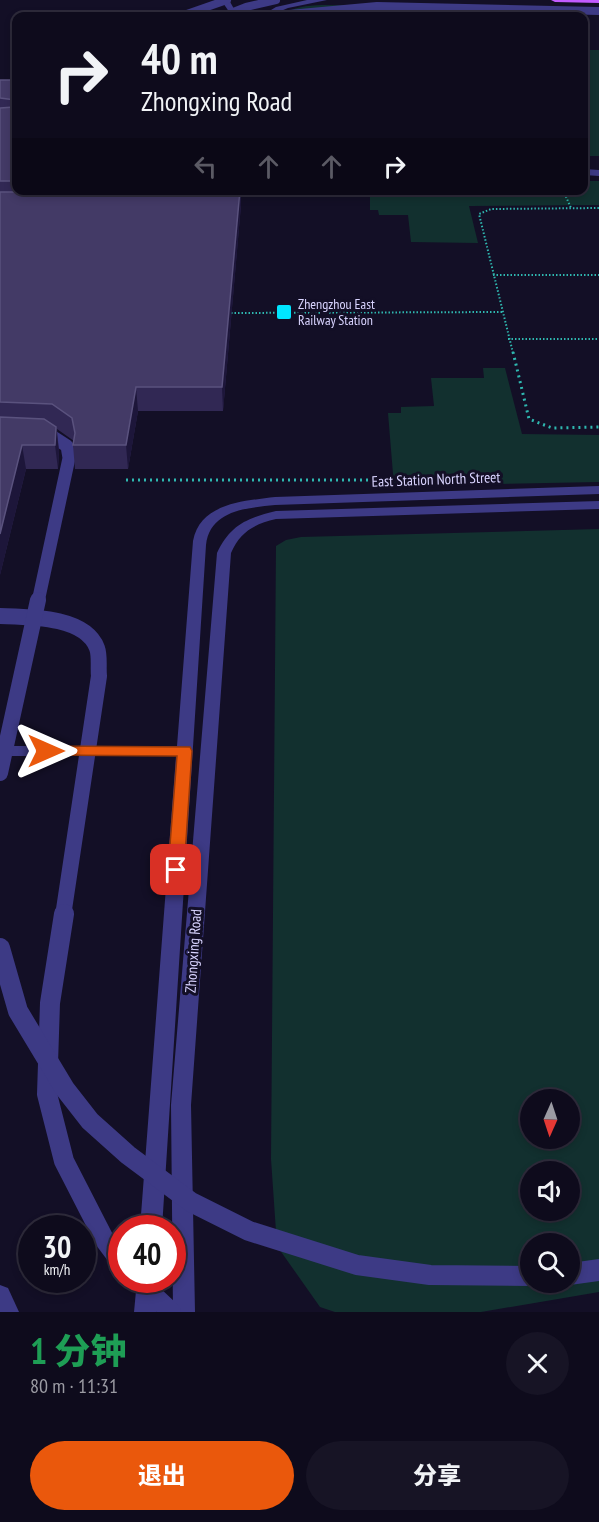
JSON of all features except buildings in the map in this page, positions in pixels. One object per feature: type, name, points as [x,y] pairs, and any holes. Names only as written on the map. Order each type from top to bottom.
[{"type":"main road","points":[[555,0],[599,1]]},
{"type":"street","points":[[192,12],[226,0]]},
{"type":"street","points":[[233,12],[276,0]]},
{"type":"street","points":[[271,12],[288,5],[323,0]]},
{"type":"street","points":[[300,12],[377,6],[599,11]]},
{"type":"street","points":[[0,433],[50,435],[67,446],[69,458],[0,773]]},
{"type":"street","name":"East Station North Street","points":[[276,508],[599,490]]},
{"type":"street","name":"Zhongxing Road","points":[[152,1215],[184,751],[202,531],[210,519],[224,511],[243,505],[276,508]]},
{"type":"street","name":"East Station North Street","points":[[276,508],[599,505]]},
{"type":"street","name":"Zhongxing Road","points":[[184,1312],[182,1105],[224,553],[230,538],[241,527],[276,508]]},
{"type":"street","points":[[0,616],[44,618],[68,624],[86,633],[97,648],[99,676],[50,1003],[47,1094],[64,1161],[108,1243]]},
{"type":"street","points":[[0,751],[184,751]]},
{"type":"street","points":[[0,948],[18,1011],[65,1089],[97,1128],[128,1155],[191,1202],[249,1231],[357,1265],[430,1275],[520,1276]]},
{"type":"street","points":[[580,1273],[599,1270]]},
{"type":"street","points":[[145,1312],[146,1293]]},
{"type":"street","points":[[151,1293],[171,1312]]},
{"type":"street","points":[[0,1296],[8,1312]]},
{"type":"path","points":[[565,195],[571,208]]},
{"type":"path","points":[[599,208],[491,209],[479,214],[529,419],[552,428],[599,427]]},
{"type":"path","points":[[493,275],[599,275]]},
{"type":"path","points":[[231,313],[502,312]]},
{"type":"path","points":[[508,339],[599,339]]},
{"type":"path","points":[[126,480],[393,480]]},
{"type":"green space","points":[[306,6],[551,7],[553,12],[288,12]]},
{"type":"green space","points":[[588,50],[599,50],[599,156],[588,156]]},
{"type":"green space","points":[[588,181],[599,181],[599,205],[469,206],[478,243],[411,242],[408,215],[379,215],[378,210],[370,210],[370,195],[588,195]]},
{"type":"green space","points":[[483,368],[505,368],[522,434],[599,435],[599,482],[394,486],[388,413],[401,413],[401,407],[434,406],[431,378],[484,378]]},
{"type":"green space","points":[[599,529],[599,1292],[481,1312],[335,1312],[320,1307],[277,1246],[271,1159],[276,546],[286,540],[301,537]]},
{"type":"place","name":"Zhengzhou East Railway Station","points":[[284,312]]},
{"type":"route","points":[[46,751],[184,751],[176,870]]}]
